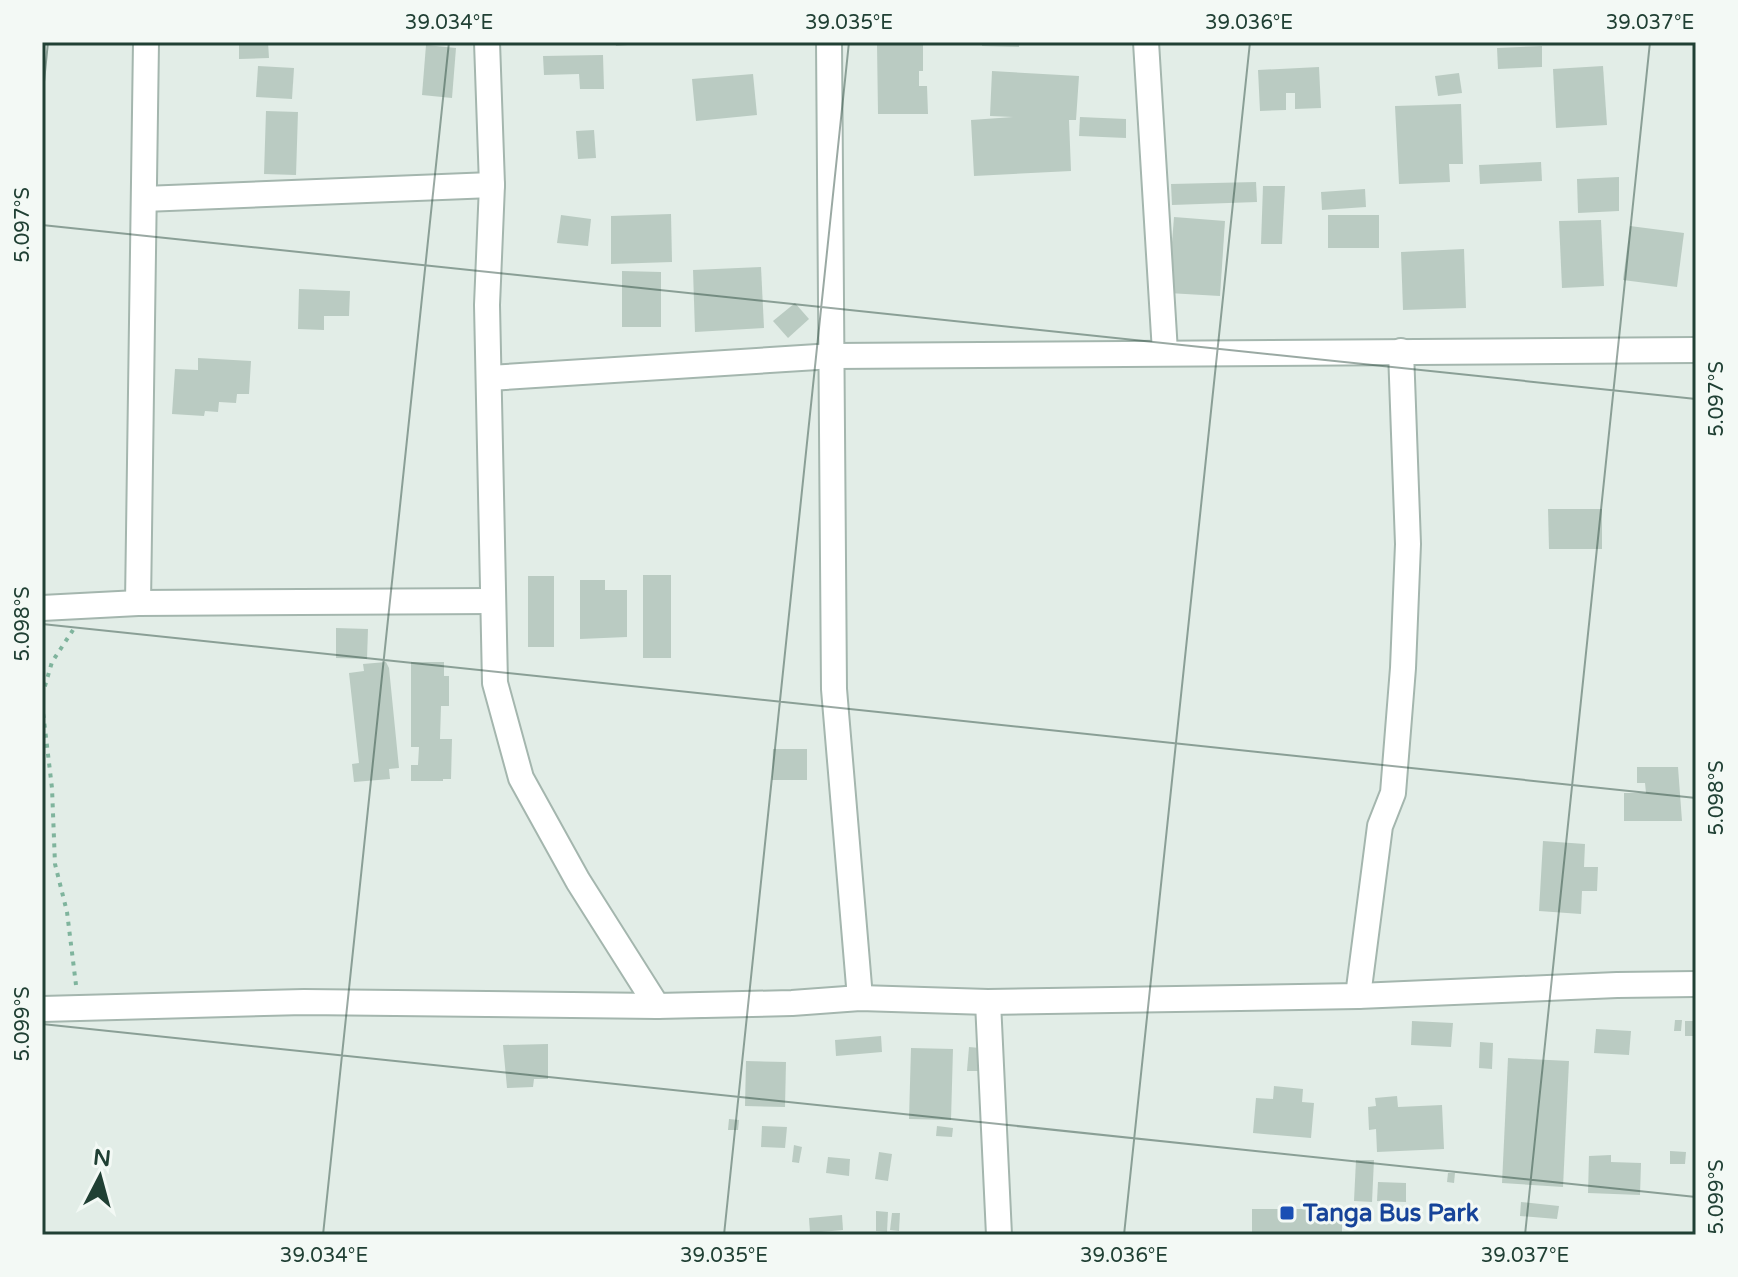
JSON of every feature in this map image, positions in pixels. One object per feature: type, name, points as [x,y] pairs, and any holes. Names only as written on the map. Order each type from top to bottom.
[{"type":"street","points":[[138,603],[146,42]]},
{"type":"street","points":[[487,42],[492,185],[487,305],[495,683],[521,778],[578,881],[657,1006]]},
{"type":"street","points":[[829,42],[834,689],[860,998]]},
{"type":"street","points":[[1146,42],[1165,352]]},
{"type":"street","points":[[144,199],[492,185]]},
{"type":"street","points":[[489,378],[833,356],[1696,350]]},
{"type":"street","points":[[1358,996],[1380,826],[1393,793],[1403,668],[1408,544],[1401,351]]},
{"type":"street","points":[[42,608],[138,603],[493,601]]},
{"type":"street","points":[[42,1009],[304,1002],[657,1006],[860,998],[988,1002],[1358,996],[1696,984]]},
{"type":"street","points":[[988,1002],[999,1235]]},
{"type":"path","points":[[42,696],[52,662],[88,606]]},
{"type":"path","points":[[42,704],[52,788],[55,864],[67,912],[79,1007]]},
{"type":"building","points":[[268,42],[269,58],[239,59],[239,44]]},
{"type":"building","points":[[615,42],[640,42],[640,44],[616,46]]},
{"type":"building","points":[[982,42],[1019,42],[1019,47],[982,46]]},
{"type":"building","points":[[923,43],[923,71],[919,71],[919,86],[927,86],[928,114],[878,114],[877,44]]},
{"type":"building","points":[[426,45],[456,48],[452,98],[422,95]]},
{"type":"building","points":[[1542,46],[1542,67],[1498,69],[1497,48]]},
{"type":"building","points":[[603,55],[604,89],[580,89],[579,74],[544,75],[543,56]]},
{"type":"building","points":[[258,66],[294,68],[292,99],[256,97]]},
{"type":"building","points":[[1603,66],[1607,125],[1556,128],[1553,69]]},
{"type":"building","points":[[1319,67],[1321,108],[1295,109],[1295,93],[1286,93],[1286,110],[1260,111],[1258,70]]},
{"type":"building","points":[[992,71],[1079,76],[1076,120],[1069,120],[1071,171],[974,176],[971,120],[1013,117],[990,116]]},
{"type":"building","points":[[1459,73],[1462,93],[1438,96],[1435,76]]},
{"type":"building","points":[[753,74],[757,115],[696,121],[692,79]]},
{"type":"building","points":[[1461,104],[1463,164],[1449,164],[1450,182],[1399,184],[1395,106]]},
{"type":"building","points":[[266,111],[298,112],[296,175],[264,174]]},
{"type":"building","points":[[1080,117],[1126,119],[1126,138],[1079,136]]},
{"type":"building","points":[[594,130],[596,158],[578,159],[576,131]]},
{"type":"building","points":[[1541,162],[1542,181],[1480,184],[1479,165]]},
{"type":"building","points":[[1619,177],[1619,211],[1578,213],[1577,179]]},
{"type":"building","points":[[1256,182],[1257,202],[1172,205],[1171,184]]},
{"type":"building","points":[[1263,186],[1285,186],[1282,244],[1261,244]]},
{"type":"building","points":[[1365,189],[1366,207],[1322,210],[1321,192]]},
{"type":"building","points":[[671,214],[672,262],[611,264],[611,216]]},
{"type":"building","points":[[561,215],[591,219],[588,246],[557,243]]},
{"type":"building","points":[[1328,215],[1379,215],[1379,248],[1328,248]]},
{"type":"building","points":[[1174,217],[1225,221],[1220,296],[1168,293]]},
{"type":"building","points":[[1601,220],[1604,286],[1562,288],[1559,221]]},
{"type":"building","points":[[1630,226],[1684,233],[1677,287],[1623,280]]},
{"type":"building","points":[[1464,249],[1466,308],[1403,310],[1401,252]]},
{"type":"building","points":[[761,267],[764,328],[695,332],[693,270]]},
{"type":"building","points":[[622,271],[661,272],[661,327],[622,327]]},
{"type":"building","points":[[299,289],[350,291],[349,316],[324,316],[324,330],[298,329]]},
{"type":"building","points":[[795,303],[809,319],[788,338],[773,321]]},
{"type":"building","points":[[198,358],[251,361],[249,394],[237,394],[236,403],[219,402],[218,412],[205,411],[204,416],[172,414],[175,369],[198,370]]},
{"type":"building","points":[[1548,509],[1602,509],[1602,549],[1549,549]]},
{"type":"building","points":[[643,575],[671,575],[671,658],[643,658]]},
{"type":"building","points":[[528,576],[554,576],[554,647],[528,647]]},
{"type":"building","points":[[580,580],[605,580],[605,590],[627,590],[627,637],[580,639]]},
{"type":"building","points":[[336,628],[368,629],[367,659],[336,658]]},
{"type":"building","points":[[386,662],[399,768],[389,769],[390,779],[354,782],[352,764],[359,763],[349,673],[364,671],[363,664]]},
{"type":"building","points":[[411,662],[444,662],[444,676],[449,676],[449,706],[441,706],[440,739],[452,739],[451,779],[411,781],[411,765],[418,765],[419,747],[411,747]]},
{"type":"building","points":[[773,749],[807,749],[807,780],[772,780]]},
{"type":"building","points":[[1637,767],[1678,767],[1682,821],[1624,821],[1624,793],[1646,793],[1645,783],[1637,783]]},
{"type":"building","points":[[1543,841],[1585,844],[1584,867],[1598,867],[1597,891],[1582,891],[1581,914],[1539,911]]},
{"type":"building","points":[[1675,1020],[1682,1020],[1681,1031],[1674,1031]]},
{"type":"building","points":[[1412,1021],[1453,1023],[1451,1047],[1411,1045]]},
{"type":"building","points":[[1685,1021],[1696,1021],[1696,1036],[1685,1036]]},
{"type":"building","points":[[1596,1029],[1631,1031],[1629,1055],[1594,1053]]},
{"type":"building","points":[[881,1036],[882,1052],[836,1056],[835,1040]]},
{"type":"building","points":[[1480,1042],[1493,1043],[1492,1069],[1479,1068]]},
{"type":"building","points":[[548,1044],[548,1079],[534,1079],[533,1087],[507,1088],[503,1045]]},
{"type":"building","points":[[969,1047],[980,1048],[979,1071],[967,1071]]},
{"type":"building","points":[[911,1048],[953,1049],[951,1120],[909,1119]]},
{"type":"building","points":[[1508,1058],[1569,1061],[1563,1187],[1502,1183]]},
{"type":"building","points":[[746,1061],[786,1062],[785,1107],[745,1106]]},
{"type":"building","points":[[1274,1086],[1303,1089],[1302,1102],[1314,1103],[1311,1138],[1253,1133],[1256,1098],[1273,1099]]},
{"type":"building","points":[[1397,1096],[1398,1107],[1442,1105],[1444,1149],[1377,1152],[1376,1129],[1369,1130],[1368,1107],[1376,1106],[1375,1098]]},
{"type":"building","points":[[729,1119],[739,1120],[738,1130],[728,1130]]},
{"type":"building","points":[[762,1126],[787,1127],[785,1148],[761,1147]]},
{"type":"building","points":[[937,1126],[953,1128],[952,1137],[936,1136]]},
{"type":"building","points":[[794,1145],[802,1147],[799,1163],[792,1162]]},
{"type":"building","points":[[1670,1151],[1686,1152],[1685,1164],[1670,1164]]},
{"type":"building","points":[[879,1152],[892,1154],[888,1181],[875,1179]]},
{"type":"building","points":[[1611,1155],[1611,1162],[1641,1163],[1640,1195],[1588,1193],[1589,1156]]},
{"type":"building","points":[[828,1157],[850,1159],[849,1176],[826,1173]]},
{"type":"building","points":[[1356,1160],[1374,1160],[1372,1202],[1354,1201]]},
{"type":"building","points":[[1448,1173],[1455,1173],[1454,1183],[1447,1182]]},
{"type":"building","points":[[1378,1182],[1406,1183],[1406,1202],[1377,1201]]},
{"type":"building","points":[[1521,1202],[1559,1206],[1557,1219],[1520,1216]]},
{"type":"building","points":[[1252,1209],[1342,1209],[1342,1235],[1252,1235]]},
{"type":"building","points":[[876,1211],[888,1212],[887,1232],[876,1231]]},
{"type":"building","points":[[892,1213],[900,1213],[899,1231],[890,1230]]},
{"type":"building","points":[[842,1215],[843,1230],[810,1233],[809,1218]]},
{"type":"place","name":"Tanga Bus Park","points":[[1287,1213]]}]
